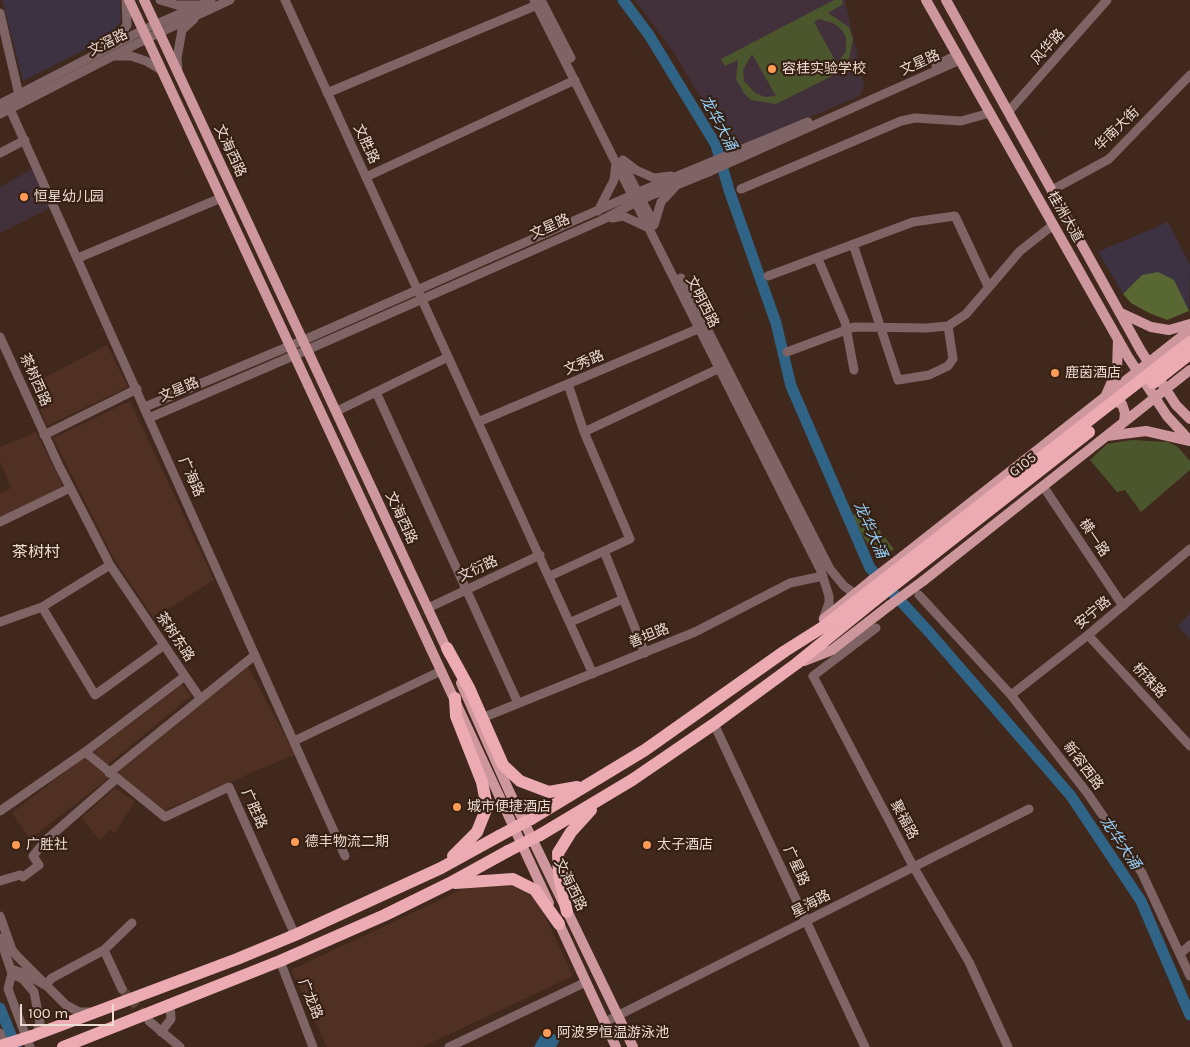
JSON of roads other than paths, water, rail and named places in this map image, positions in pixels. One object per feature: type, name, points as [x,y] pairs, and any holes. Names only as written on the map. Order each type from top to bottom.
[{"type":"highway","name":"G105","points":[[0,1046],[97,1012],[295,935],[441,868],[592,783],[702,711],[823,623],[1190,342]]},
{"type":"highway","name":"G105","points":[[600,800],[714,724],[796,664],[1190,354]]},
{"type":"highway","points":[[446,648],[469,688],[503,765],[520,782],[549,792],[592,783]]},
{"type":"highway","points":[[441,868],[477,832],[487,807],[482,782],[456,716],[455,698]]},
{"type":"highway","points":[[568,912],[559,876],[558,852],[571,832],[600,800]]},
{"type":"highway","points":[[63,1047],[280,961],[450,883],[508,851],[540,836],[600,800]]},
{"type":"highway","points":[[450,883],[513,879],[535,890],[559,924]]},
{"type":"main road","name":"文海西路","points":[[128,0],[455,698],[616,1047]]},
{"type":"main road","name":"文海西路","points":[[144,0],[428,608],[480,729],[633,1047]]},
{"type":"main road","name":"桂洲大道","points":[[926,0],[1118,338],[1167,416],[1190,441]]},
{"type":"main road","name":"桂洲大道","points":[[946,0],[1149,364],[1190,419]]},
{"type":"main road","points":[[1120,312],[1151,327],[1160,329],[1170,330],[1190,324]]},
{"type":"main road","points":[[823,623],[872,580],[1190,330]]},
{"type":"main road","points":[[1103,399],[1117,370],[1118,338]]},
{"type":"main road","points":[[796,664],[832,650],[923,581],[1190,370]]},
{"type":"main road","points":[[1103,399],[1122,404],[1125,413],[1124,422]]},
{"type":"main road","points":[[1106,436],[1146,431],[1190,441]]},
{"type":"street","points":[[128,0],[127,25],[111,52],[146,61],[161,70]]},
{"type":"street","points":[[160,0],[177,5],[199,6]]},
{"type":"street","name":"文滘路","points":[[0,114],[111,52],[211,0]]},
{"type":"street","name":"文滘路","points":[[199,6],[230,0]]},
{"type":"street","name":"文胜路","points":[[285,0],[550,576],[593,674]]},
{"type":"street","name":"风华路","points":[[1009,111],[1108,0]]},
{"type":"street","points":[[327,93],[538,2]]},
{"type":"street","name":"文明西路","points":[[538,2],[575,80],[638,197],[700,328],[823,576],[829,603],[823,623]]},
{"type":"street","name":"文明西路","points":[[538,2],[618,160]]},
{"type":"street","points":[[178,73],[177,58],[182,30],[199,6]]},
{"type":"street","points":[[0,13],[20,95]]},
{"type":"street","name":"文滘路","points":[[0,104],[111,52]]},
{"type":"street","name":"文星路","points":[[145,408],[289,345],[306,345],[422,299],[638,197],[721,163],[959,58]]},
{"type":"street","name":"华南大街","points":[[1052,190],[1109,159],[1190,75]]},
{"type":"street","points":[[366,177],[575,80]]},
{"type":"street","name":"广海路","points":[[10,109],[26,140],[345,856]]},
{"type":"street","points":[[741,189],[901,121],[915,118],[961,121],[990,113]]},
{"type":"street","points":[[0,153],[26,140]]},
{"type":"street","points":[[618,160],[654,178],[678,180],[661,202],[652,227],[623,216],[600,215],[614,180],[618,160]]},
{"type":"street","points":[[78,258],[221,198]]},
{"type":"street","name":"文星路","points":[[149,418],[294,356],[306,345],[417,290],[600,215]]},
{"type":"street","points":[[768,276],[818,259],[913,222],[955,216],[988,286]]},
{"type":"street","points":[[787,352],[810,345],[846,328],[881,326],[926,328],[948,326],[966,314],[988,286],[1020,251],[1053,225]]},
{"type":"street","name":"文明西路","points":[[652,227],[830,569],[844,586],[855,594]]},
{"type":"street","points":[[853,244],[881,326],[895,375],[900,381],[930,376],[948,366],[953,359],[948,326]]},
{"type":"street","points":[[818,259],[846,328],[854,370]]},
{"type":"street","name":"文秀路","points":[[478,422],[700,328]]},
{"type":"street","name":"茶树西路","points":[[0,337],[59,466]]},
{"type":"street","points":[[337,411],[448,357]]},
{"type":"street","points":[[584,432],[720,368]]},
{"type":"street","points":[[550,576],[630,539],[584,432],[568,384]]},
{"type":"street","points":[[44,435],[137,389]]},
{"type":"street","points":[[376,392],[518,703]]},
{"type":"street","name":"茶树东路","points":[[0,812],[85,752],[185,676],[110,565],[59,466]]},
{"type":"street","name":"横一路","points":[[1043,486],[1123,606]]},
{"type":"street","points":[[0,522],[70,488]]},
{"type":"street","name":"安宁路","points":[[1011,695],[1088,636],[1190,549]]},
{"type":"street","points":[[604,551],[645,653]]},
{"type":"street","name":"文衍路","points":[[428,608],[540,555]]},
{"type":"street","points":[[0,622],[42,607],[110,565]]},
{"type":"street","name":"善坦路","points":[[482,718],[695,632],[790,583],[823,576]]},
{"type":"street","name":"新容西路","points":[[920,594],[1011,695],[1088,794],[1142,873],[1190,976]]},
{"type":"street","points":[[571,622],[623,599]]},
{"type":"street","points":[[42,607],[95,695],[164,645]]},
{"type":"street","name":"聚福路","points":[[876,628],[813,676],[913,866],[969,962],[1008,1047]]},
{"type":"street","name":"桥珠路","points":[[1088,636],[1190,746]]},
{"type":"street","points":[[0,881],[20,875],[24,877],[39,864],[33,856],[46,840],[112,776],[200,698],[255,655]]},
{"type":"street","points":[[294,741],[441,671]]},
{"type":"street","points":[[185,676],[200,698]]},
{"type":"street","name":"广星路","points":[[714,724],[865,1047]]},
{"type":"street","name":"广胜路","points":[[85,752],[112,776],[165,817],[229,787],[295,935]]},
{"type":"street","name":"星海路","points":[[605,1022],[1029,809]]},
{"type":"street","points":[[0,916],[12,950],[45,985],[66,1004],[79,1012],[97,1012]]},
{"type":"street","points":[[45,985],[52,978],[104,950],[132,923]]},
{"type":"street","points":[[0,938],[11,971],[8,989],[30,1036],[40,1023],[34,992],[23,979],[11,971]]},
{"type":"street","points":[[1180,954],[1190,945]]},
{"type":"street","points":[[104,950],[122,989]]},
{"type":"street","name":"广龙路","points":[[280,961],[313,1047]]},
{"type":"street","points":[[11,971],[26,974],[45,985]]},
{"type":"street","points":[[449,1047],[586,982]]},
{"type":"street","points":[[161,1032],[171,1019],[170,1004]]},
{"type":"street","points":[[149,1021],[180,1047]]},
{"type":"street","points":[[0,1033],[5,1047]]},
{"type":"water","name":"阿波罗恒温游泳池","points":[[544,1029],[561,1038],[556,1047],[534,1047]]},
{"type":"waterway","name":"龙华大涌","points":[[623,0],[649,35],[716,145],[729,190],[776,323],[791,386],[870,568],[929,632],[1071,796],[1141,901],[1190,1015]]},
{"type":"waterway","points":[[0,1008],[16,1047]]},
{"type":"tunnel","points":[[122,989],[147,1019]]},
{"type":"place","name":"容桂实验学校","points":[[772,69]]},
{"type":"place","name":"恒星幼儿园","points":[[24,197]]},
{"type":"place","name":"鹿茵酒店","points":[[1055,373]]},
{"type":"place","name":"城市便捷酒店","points":[[457,807]]},
{"type":"place","name":"德丰物流二期","points":[[295,842]]},
{"type":"place","name":"广胜社","points":[[16,845]]},
{"type":"place","name":"太子酒店","points":[[647,845]]},
{"type":"place","name":"阿波罗恒温游泳池","points":[[547,1033]]},
{"type":"district","name":"茶树村","points":[[36,552]]}]
